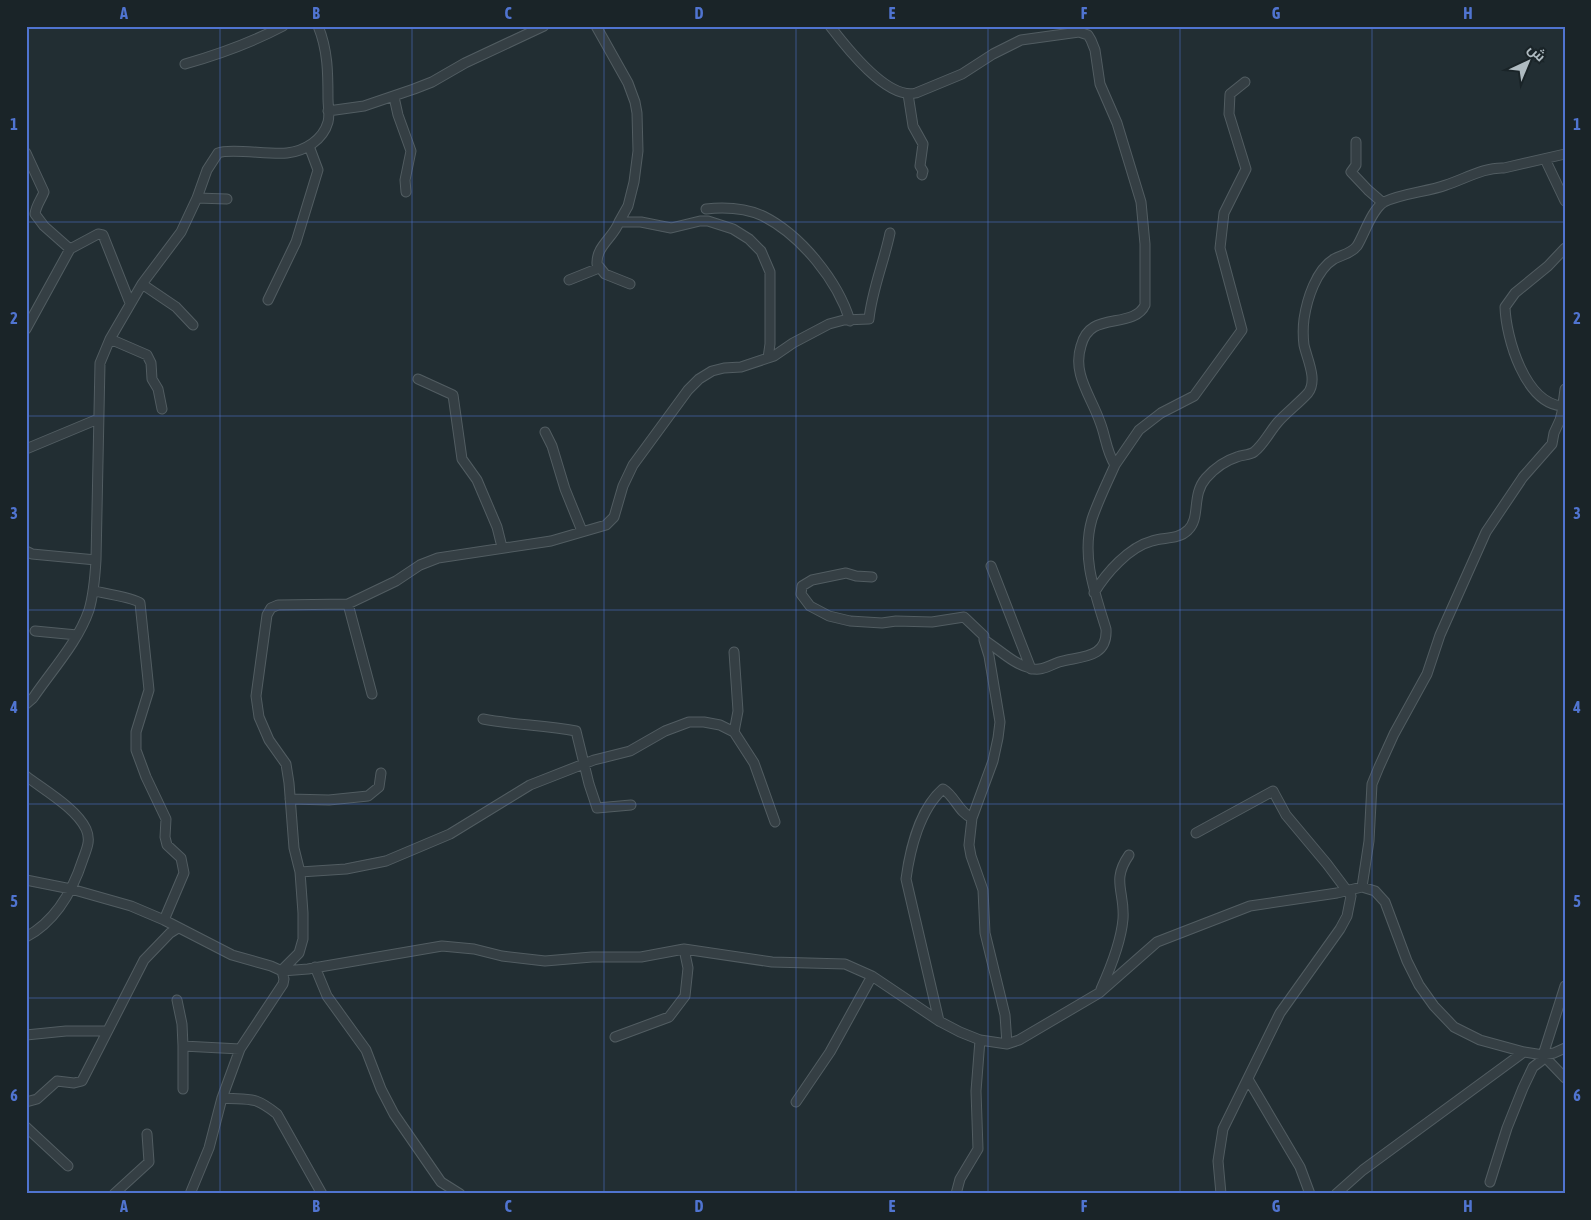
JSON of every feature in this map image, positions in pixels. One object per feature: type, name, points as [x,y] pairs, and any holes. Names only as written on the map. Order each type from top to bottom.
[{"type":"street","points":[[185,64],[230,51],[255,41],[283,26]]},
{"type":"street","points":[[28,700],[77,635],[88,611],[94,591],[100,363],[110,339],[142,284],[181,232],[197,198],[207,170],[214,158],[223,151],[296,152],[309,146],[322,133],[328,122],[326,53],[318,26]]},
{"type":"street","points":[[328,111],[364,106],[394,97],[432,82],[465,63],[544,26]]},
{"type":"street","points":[[596,26],[628,83],[635,102],[638,151],[634,182],[628,206],[614,234],[602,247],[597,260],[599,268],[605,274],[630,284]]},
{"type":"street","points":[[830,26],[863,65],[899,92],[908,94],[916,93],[954,78],[970,70],[993,54],[1021,40],[1079,32],[1088,35],[1095,50],[1096,68],[1100,84],[1117,123],[1141,202],[1145,244],[1146,298],[1143,309],[1134,316],[1094,327],[1085,336],[1079,352],[1080,378],[1098,415],[1106,439],[1107,451],[1114,465]]},
{"type":"street","points":[[984,640],[1031,669],[1046,668],[1059,662],[1092,655],[1101,649],[1107,637],[1089,568],[1090,530],[1095,511],[1114,465],[1139,430],[1161,413],[1194,396],[1242,330],[1220,248],[1224,213],[1246,169],[1229,114],[1230,94],[1245,82]]},
{"type":"street","points":[[908,94],[913,126],[922,144],[920,166],[923,171],[922,175]]},
{"type":"street","points":[[394,97],[398,115],[411,151],[405,180],[406,192]]},
{"type":"street","points":[[1356,142],[1356,164],[1351,172],[1383,203]]},
{"type":"street","points":[[268,300],[296,242],[318,170],[309,146]]},
{"type":"street","points":[[26,153],[44,192],[36,206],[35,214],[44,226],[70,249]]},
{"type":"street","points":[[1094,592],[1103,578],[1134,550],[1152,541],[1177,537],[1187,531],[1194,522],[1196,497],[1205,479],[1220,465],[1229,460],[1253,453],[1278,422],[1309,391],[1311,373],[1304,345],[1303,332],[1304,319],[1313,288],[1328,264],[1336,258],[1350,253],[1357,246],[1367,224],[1383,203],[1446,185],[1494,168],[1504,168],[1565,154]]},
{"type":"street","points":[[1545,159],[1565,202]]},
{"type":"street","points":[[197,198],[227,199]]},
{"type":"street","points":[[706,209],[726,207],[744,210],[762,216],[786,232],[814,257],[822,268],[842,300],[850,321]]},
{"type":"street","points":[[620,222],[641,222],[671,228],[708,221],[733,229],[749,239],[761,251],[770,272],[770,344],[768,358]]},
{"type":"street","points":[[282,971],[299,953],[303,939],[300,872],[294,848],[286,764],[270,740],[259,717],[256,696],[270,608],[278,605],[348,604],[396,581],[420,565],[438,558],[551,541],[606,525],[614,518],[623,486],[633,465],[688,390],[699,379],[712,371],[741,367],[768,358],[829,324],[844,320],[869,319],[871,302],[890,233]]},
{"type":"street","points":[[26,329],[70,249],[98,234],[103,236],[130,303]]},
{"type":"street","points":[[1562,406],[1554,406],[1530,386],[1516,358],[1507,329],[1505,307],[1515,293],[1548,266],[1565,248]]},
{"type":"street","points":[[569,280],[599,268]]},
{"type":"street","points":[[142,284],[176,307],[193,325]]},
{"type":"street","points":[[110,339],[147,355],[151,363],[152,379],[158,389],[162,409]]},
{"type":"street","points":[[418,379],[453,396],[462,459],[477,480],[498,527],[502,547]]},
{"type":"street","points":[[1362,886],[1369,841],[1372,784],[1394,734],[1427,674],[1440,635],[1486,532],[1523,477],[1552,444],[1554,433],[1560,420],[1565,389]]},
{"type":"street","points":[[26,449],[98,419]]},
{"type":"street","points":[[544,432],[552,446],[565,489],[582,531]]},
{"type":"street","points":[[26,550],[32,554],[96,560]]},
{"type":"street","points":[[991,566],[1031,669]]},
{"type":"street","points":[[872,577],[846,573],[812,580],[802,586],[801,594],[804,600],[818,612],[850,621],[871,623],[932,622],[964,617],[984,636],[1000,722],[993,761],[972,818],[969,846],[983,890],[985,933],[1005,1015],[1007,1044]]},
{"type":"street","points":[[94,591],[121,598],[136,599],[140,603],[150,690],[136,732],[136,750],[146,777],[166,819],[165,838],[167,845],[181,858],[184,866],[184,873],[164,920]]},
{"type":"street","points":[[348,604],[372,694]]},
{"type":"street","points":[[35,631],[77,635]]},
{"type":"street","points":[[734,652],[738,711],[734,732]]},
{"type":"street","points":[[484,719],[550,726],[576,731],[597,808],[631,805]]},
{"type":"street","points":[[300,872],[346,870],[386,862],[450,834],[530,784],[594,760],[630,751],[665,731],[689,722],[704,722],[734,732],[754,763],[775,822]]},
{"type":"street","points":[[290,799],[329,800],[368,796],[379,786],[381,773]]},
{"type":"street","points":[[26,776],[77,815],[89,836],[80,868],[62,905],[45,924],[26,937]]},
{"type":"street","points":[[939,1021],[918,938],[906,879],[909,858],[922,822],[935,796],[944,788],[967,816],[972,818]]},
{"type":"street","points":[[1196,833],[1273,791],[1286,815],[1352,896],[1347,916],[1340,929],[1280,1013],[1222,1135],[1218,1161],[1221,1194]]},
{"type":"street","points":[[1099,993],[1110,971],[1121,931],[1123,909],[1119,879],[1121,867],[1128,856]]},
{"type":"street","points":[[26,880],[71,889],[130,906],[164,920],[232,955],[282,971],[315,968],[442,946],[474,949],[502,956],[545,961],[592,957],[641,957],[684,949],[772,962],[845,964],[872,976],[939,1021],[980,1040],[1007,1044],[1019,1040],[1099,993],[1157,942],[1250,906],[1362,886],[1374,891],[1385,902],[1413,974],[1426,996],[1444,1018],[1461,1032],[1480,1040],[1543,1055],[1565,1048]]},
{"type":"street","points":[[26,1102],[36,1099],[57,1081],[74,1083],[82,1081],[144,960],[170,933],[178,928]]},
{"type":"street","points":[[615,1037],[669,1017],[685,996],[688,968],[684,949]]},
{"type":"street","points":[[315,968],[327,996],[366,1050],[381,1089],[394,1114],[441,1182],[460,1194]]},
{"type":"street","points":[[190,1194],[209,1148],[222,1098],[240,1049],[283,984],[282,971]]},
{"type":"street","points":[[796,1102],[830,1052],[872,976]]},
{"type":"street","points":[[1490,1182],[1507,1128],[1523,1088],[1533,1067],[1541,1061],[1565,986]]},
{"type":"street","points":[[177,1000],[182,1024],[183,1089]]},
{"type":"street","points":[[26,1035],[66,1031],[106,1031]]},
{"type":"street","points":[[956,1194],[960,1180],[978,1149],[976,1091],[980,1040]]},
{"type":"street","points":[[183,1046],[240,1049]]},
{"type":"street","points":[[1336,1194],[1363,1170],[1524,1052]]},
{"type":"street","points":[[1543,1055],[1565,1078]]},
{"type":"street","points":[[1248,1079],[1300,1167],[1310,1194]]},
{"type":"street","points":[[222,1098],[253,1099],[265,1105],[276,1114],[322,1194]]},
{"type":"street","points":[[26,1127],[68,1166]]},
{"type":"street","points":[[114,1194],[149,1162],[147,1134]]}]
